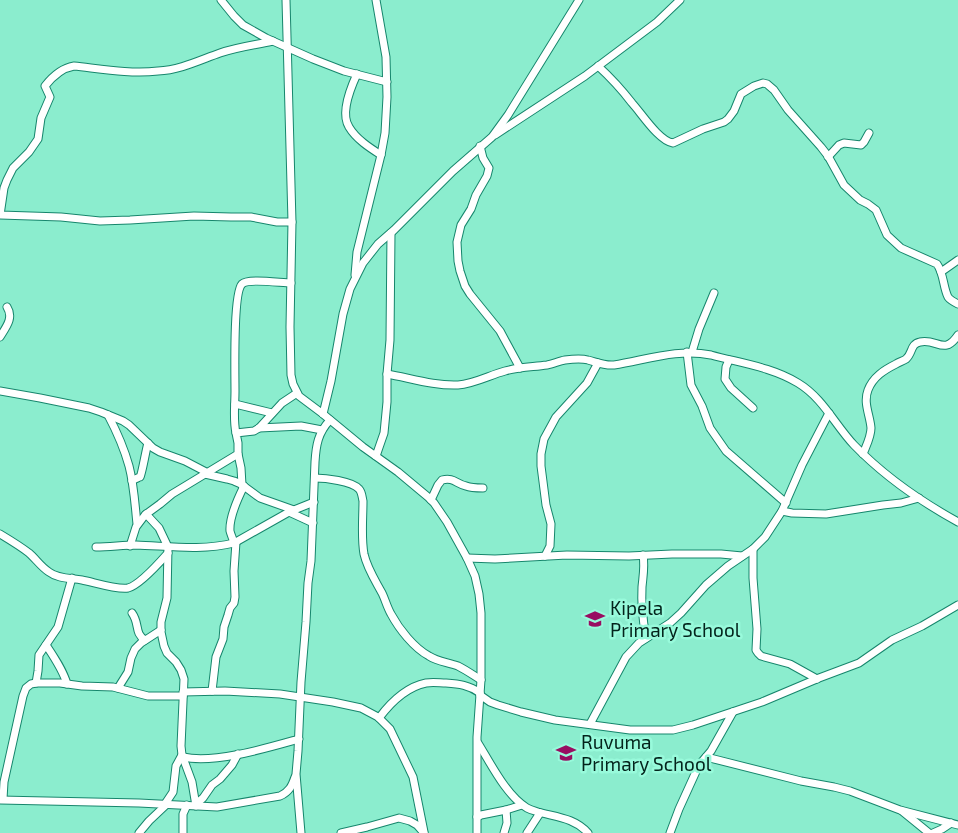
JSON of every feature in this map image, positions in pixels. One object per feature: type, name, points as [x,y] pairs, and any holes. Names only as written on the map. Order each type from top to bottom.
[{"type":"street","points":[[221,0],[243,25],[258,34],[344,71],[387,82]]},
{"type":"street","points":[[286,0],[292,222],[291,375],[293,384],[297,393],[431,500],[447,522],[475,576],[481,612],[480,694],[477,742],[477,833]]},
{"type":"street","points":[[356,278],[357,252],[386,133],[387,82],[384,44],[376,0]]},
{"type":"street","points":[[492,137],[508,115],[579,0]]},
{"type":"street","points":[[323,414],[331,382],[343,314],[350,289],[372,250],[480,146],[598,66],[657,22],[680,0]]},
{"type":"street","points":[[273,41],[234,49],[176,69],[124,72],[74,66],[67,67],[45,86],[50,97],[41,118],[38,139],[29,152],[10,172],[4,188],[0,215],[100,221],[231,216],[292,222]]},
{"type":"street","points":[[598,66],[656,131],[673,144],[703,129],[724,122],[734,111],[741,94],[754,86],[763,83],[767,84],[774,90],[788,110],[828,157],[844,185],[860,200],[876,210],[887,235],[901,248],[937,264],[949,299],[958,304]]},
{"type":"street","points":[[357,74],[349,93],[346,107],[347,124],[362,141],[382,155]]},
{"type":"street","points":[[828,157],[844,143],[861,145],[869,133]]},
{"type":"street","points":[[480,146],[482,158],[489,168],[461,225],[457,242],[458,261],[465,286],[500,331],[520,368]]},
{"type":"street","points":[[376,456],[384,433],[387,394],[390,340],[390,233]]},
{"type":"street","points":[[941,272],[958,260]]},
{"type":"street","points":[[212,691],[216,657],[235,597],[235,543],[230,531],[234,508],[243,486],[234,417],[234,352],[238,292],[243,283],[247,281],[291,283]]},
{"type":"street","points":[[714,293],[689,352],[691,385],[702,406],[710,428],[726,451],[786,504]]},
{"type":"street","points":[[0,337],[10,319],[10,311],[7,307]]},
{"type":"street","points":[[863,454],[871,428],[866,399],[868,390],[878,376],[884,370],[906,359],[916,343],[926,342],[945,346],[950,344],[958,335]]},
{"type":"street","points":[[387,374],[440,384],[457,385],[466,384],[504,371],[565,360],[580,359],[612,366],[689,352],[711,355],[776,372],[799,383],[813,394],[852,444],[863,454],[898,484],[934,508],[957,520]]},
{"type":"street","points":[[729,360],[724,379],[753,408]]},
{"type":"street","points":[[545,556],[550,546],[551,524],[546,505],[541,466],[544,439],[556,416],[586,383],[598,364]]},
{"type":"street","points":[[0,391],[89,408],[122,421],[160,452],[185,461],[206,474],[226,478],[243,486],[260,498],[313,523]]},
{"type":"street","points":[[236,433],[254,431],[259,428],[282,403],[297,393]]},
{"type":"street","points":[[235,404],[272,413]]},
{"type":"street","points":[[590,724],[626,656],[639,643],[670,623],[705,586],[728,566],[753,549],[765,537],[786,504],[802,464],[829,413]]},
{"type":"street","points":[[108,416],[121,442],[130,467],[137,524],[130,546]]},
{"type":"street","points":[[301,833],[296,774],[311,562],[316,449],[322,430],[330,420]]},
{"type":"street","points":[[259,428],[301,426],[322,430]]},
{"type":"street","points":[[132,481],[141,476],[148,443]]},
{"type":"street","points":[[137,524],[146,514],[172,494],[238,454]]},
{"type":"street","points":[[314,478],[351,484],[359,489],[362,494],[363,546],[367,566],[383,595],[390,614],[404,633],[417,648],[429,657],[457,666],[480,680]]},
{"type":"street","points":[[431,500],[442,480],[451,479],[464,486],[483,488]]},
{"type":"street","points":[[782,511],[831,514],[872,506],[901,504],[919,498]]},
{"type":"street","points":[[96,547],[130,546],[168,550],[219,547],[235,543],[291,511],[314,502]]},
{"type":"street","points":[[146,514],[159,528],[168,550],[167,598],[162,616],[161,630],[167,654],[182,670],[184,679],[181,736],[182,756],[192,782],[196,805]]},
{"type":"street","points":[[0,534],[29,553],[56,576],[114,587],[128,588],[149,574],[168,550]]},
{"type":"street","points":[[753,549],[757,629],[756,650],[761,656],[790,664],[817,679]]},
{"type":"street","points":[[467,558],[672,554],[742,556]]},
{"type":"street","points":[[643,555],[645,570],[642,586],[642,608],[646,638]]},
{"type":"street","points":[[36,682],[39,655],[58,627],[72,578]]},
{"type":"street","points":[[380,718],[387,707],[416,686],[428,683],[460,684],[467,685],[490,702],[555,720],[630,730],[673,730],[762,702],[859,663],[892,640],[922,626],[958,605]]},
{"type":"street","points":[[132,613],[136,619],[138,634],[146,640]]},
{"type":"street","points":[[118,688],[128,672],[132,654],[142,643],[161,630]]},
{"type":"street","points":[[46,645],[60,666],[67,684]]},
{"type":"street","points":[[296,774],[292,787],[280,796],[223,807],[2,800],[4,782],[23,696],[26,688],[36,682],[118,688],[148,696],[212,691],[270,694],[333,702],[361,708],[380,718],[390,730],[413,777],[424,833]]},
{"type":"street","points":[[670,833],[699,765],[717,742],[733,712]]},
{"type":"street","points":[[182,756],[191,759],[227,756],[299,739]]},
{"type":"street","points":[[477,742],[516,800],[529,810],[573,821],[588,833]]},
{"type":"street","points":[[196,805],[232,765],[238,754]]},
{"type":"street","points":[[139,833],[148,821],[166,804],[173,792],[176,766],[182,756]]},
{"type":"street","points":[[706,757],[801,781],[850,791],[900,810],[954,824]]},
{"type":"street","points":[[477,817],[522,804]]},
{"type":"street","points":[[183,833],[182,814],[187,805]]},
{"type":"street","points":[[504,833],[507,823],[506,810]]},
{"type":"street","points":[[900,810],[929,833]]},
{"type":"street","points":[[527,833],[540,813]]},
{"type":"street","points":[[341,833],[399,818],[417,825],[424,833]]},
{"type":"street","points":[[933,833],[954,824]]},
{"type":"place","name":"Kipela Primary School","points":[[595,619]]},
{"type":"place","name":"Ruvuma Primary School","points":[[566,753]]}]
